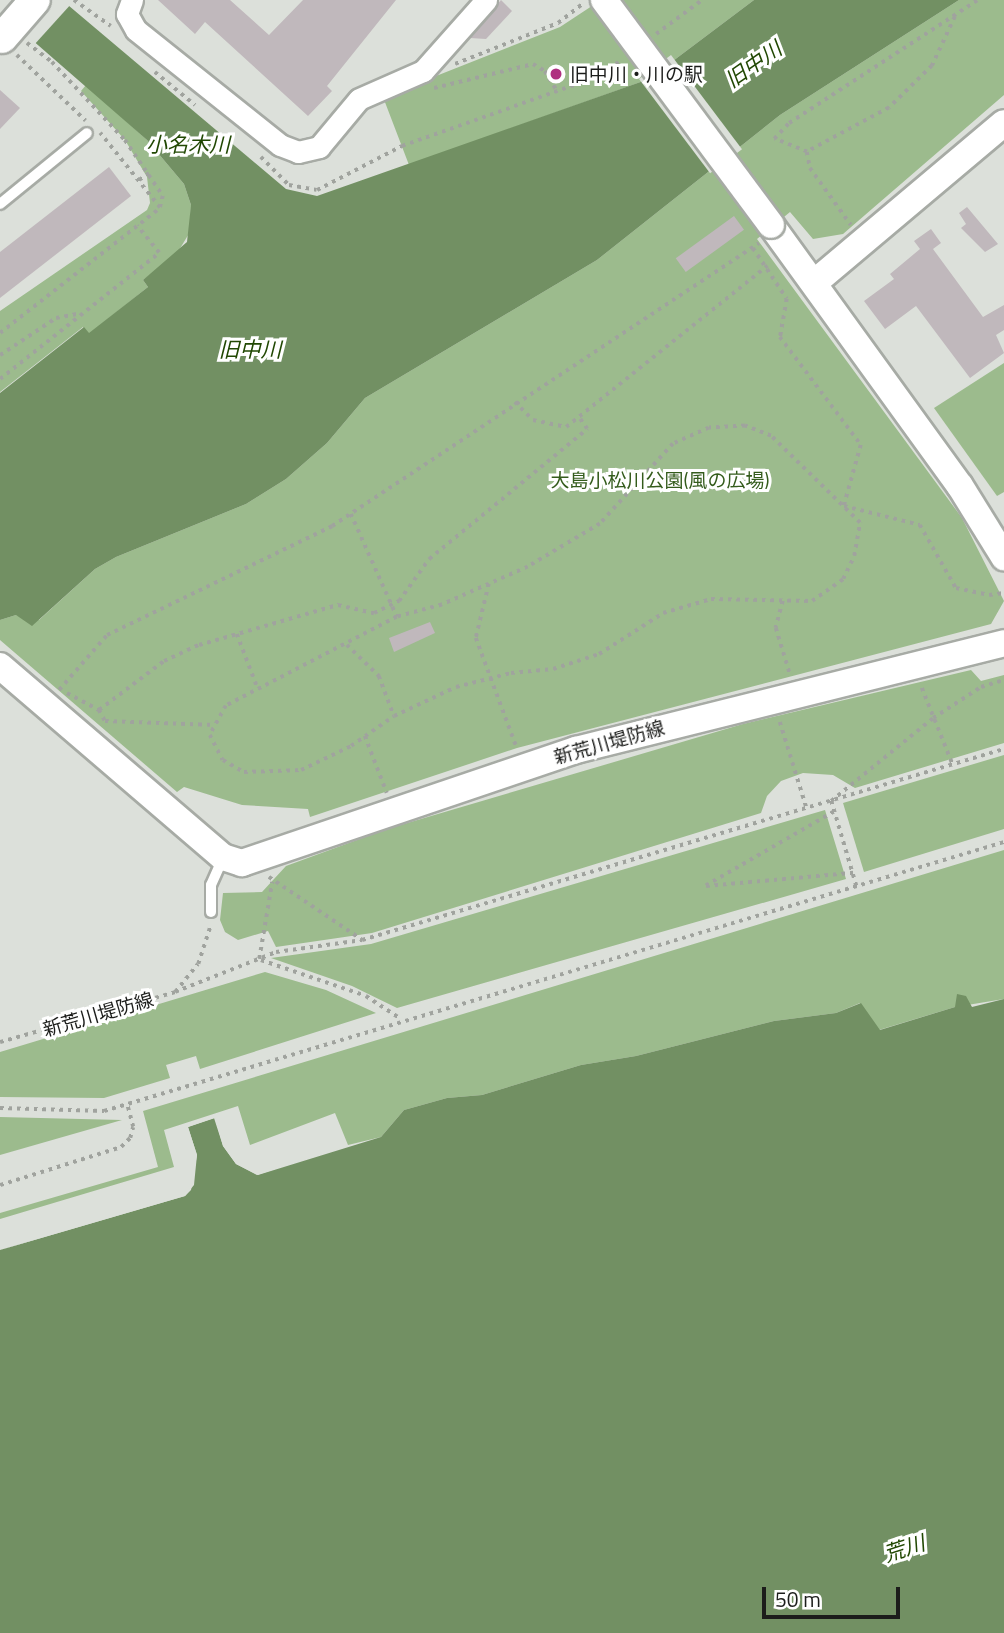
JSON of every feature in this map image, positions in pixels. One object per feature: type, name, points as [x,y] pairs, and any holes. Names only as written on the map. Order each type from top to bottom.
[{"type":"main road","points":[[12,43],[35,0]]},
{"type":"street","points":[[131,0],[127,14],[136,30],[280,145],[298,152],[319,146],[359,99],[422,81],[486,0]]},
{"type":"street","points":[[604,0],[768,232],[814,283],[967,495],[1004,557]]},
{"type":"street","points":[[814,283],[865,243],[1004,123]]},
{"type":"street","name":"新荒川堤防線","points":[[223,857],[236,863],[256,862],[392,809],[589,746],[1004,643]]},
{"type":"street","points":[[0,666],[47,700],[223,857]]},
{"type":"lane","points":[[0,204],[87,132]]},
{"type":"lane","points":[[211,912],[211,885],[223,857]]},
{"type":"path","points":[[422,81],[446,68],[558,23],[588,0]]},
{"type":"path","points":[[807,152],[775,139],[789,123],[978,0]]},
{"type":"path","points":[[807,152],[889,108],[911,90],[932,66],[955,17]]},
{"type":"path","points":[[12,43],[27,64]]},
{"type":"path","points":[[0,331],[160,208],[163,196],[149,173],[81,91],[12,43]]},
{"type":"path","points":[[402,146],[557,91],[545,71],[533,64],[422,81]]},
{"type":"path","points":[[807,152],[810,168],[865,243]]},
{"type":"path","points":[[149,173],[139,181],[160,208]]},
{"type":"path","points":[[0,379],[159,253],[137,226]]},
{"type":"path","points":[[47,700],[107,635],[351,513],[515,402],[753,248],[768,232]]},
{"type":"path","points":[[753,248],[768,266],[787,299],[780,337],[861,445],[844,506]]},
{"type":"path","points":[[515,402],[533,420],[566,428],[774,261]]},
{"type":"path","points":[[0,355],[56,318],[84,313]]},
{"type":"path","points":[[47,700],[99,710],[164,661],[237,634],[338,605],[374,613],[392,605],[429,559],[587,429],[580,419]]},
{"type":"path","points":[[745,426],[771,436],[844,506],[860,523],[854,556],[843,579],[812,601],[711,599],[663,613],[599,654],[552,669],[456,687],[394,716],[365,736],[301,770],[244,772],[223,760],[210,735],[226,706],[397,617],[442,605],[489,584],[600,524],[673,443],[709,428],[745,426]]},
{"type":"path","points":[[844,506],[920,526],[956,588],[989,595],[1004,593]]},
{"type":"path","points":[[351,513],[397,617]]},
{"type":"path","points":[[489,584],[476,638],[493,678],[522,768]]},
{"type":"path","points":[[783,601],[776,628],[795,695]]},
{"type":"path","points":[[237,634],[258,689]]},
{"type":"path","points":[[347,645],[379,676],[394,716]]},
{"type":"path","points":[[831,801],[933,718],[981,687],[1004,680]]},
{"type":"path","points":[[922,688],[953,765]]},
{"type":"path","points":[[99,710],[105,721],[215,725]]},
{"type":"path","points":[[780,722],[807,809]]},
{"type":"path","points":[[365,736],[392,809]]},
{"type":"path","points":[[175,992],[276,952],[362,940],[1004,749]]},
{"type":"path","points":[[831,801],[856,886]]},
{"type":"path","points":[[834,812],[706,886],[853,873]]},
{"type":"path","points":[[0,1108],[104,1111],[401,1019],[1004,842]]},
{"type":"path","points":[[268,875],[272,882],[362,940]]},
{"type":"path","points":[[259,959],[272,882]]},
{"type":"path","name":"新荒川堤防線","points":[[0,1042],[175,992],[198,964],[210,933],[211,912]]},
{"type":"path","points":[[259,959],[366,996],[401,1019]]},
{"type":"path","points":[[0,1185],[121,1147],[130,1138],[133,1127],[127,1104]]},
{"type":"green space","points":[[601,0],[754,0],[649,79],[409,165],[383,97],[560,27]]},
{"type":"green space","name":"大島小松川公園(風の広場)","points":[[959,0],[1004,0],[1004,95],[843,234],[813,239],[790,212],[757,239],[962,518],[1004,601],[991,624],[517,748],[310,817],[308,809],[242,805],[184,787],[177,792],[0,640],[0,620],[16,615],[39,620],[95,569],[116,557],[246,504],[286,479],[327,443],[365,398],[597,260],[780,115]]},
{"type":"green space","points":[[86,85],[147,140],[184,184],[191,205],[190,232],[176,255],[143,280],[148,287],[89,334],[83,327],[0,392],[0,311],[147,210],[150,203],[147,177],[125,140],[81,91]]},
{"type":"green space","points":[[1004,363],[1004,492],[997,496],[934,408]]},
{"type":"green space","points":[[971,670],[981,681],[1004,675],[1004,743],[855,788],[833,775],[803,773],[781,781],[767,796],[761,813],[372,933],[276,947],[268,931],[238,940],[225,932],[220,920],[223,893],[262,892],[286,866],[387,829],[743,724]]},
{"type":"green space","points":[[1004,755],[1004,829],[864,872],[843,803]]},
{"type":"green space","points":[[825,810],[846,879],[397,1008],[352,986],[271,958],[371,944]]},
{"type":"green space","points":[[1004,850],[1004,999],[955,1007],[879,1030],[860,1003],[836,1013],[774,1021],[636,1056],[581,1065],[482,1095],[447,1098],[404,1110],[381,1137],[348,1145],[335,1113],[250,1145],[238,1106],[164,1130],[174,1167],[0,1219],[0,1213],[158,1167],[143,1111]]},
{"type":"green space","points":[[265,972],[326,990],[376,1013],[200,1069],[196,1056],[166,1065],[170,1078],[104,1098],[0,1097],[0,1052]]},
{"type":"green space","points":[[0,1117],[122,1120],[0,1155]]},
{"type":"water","name":"旧中川","points":[[0,0],[62,0],[286,189],[317,196],[649,79],[754,0],[959,0],[780,115],[597,260],[365,398],[327,443],[286,479],[246,504],[116,557],[95,569],[32,626],[16,615],[0,620],[0,393],[84,327],[89,333],[148,287],[143,280],[187,242],[191,205],[184,184],[147,140],[0,12]]},
{"type":"water","name":"荒川","points":[[957,994],[966,996],[972,1007],[1004,999],[1004,1633],[0,1633],[0,1250],[185,1196],[191,1190],[197,1155],[188,1127],[215,1118],[223,1146],[236,1164],[258,1175],[381,1137],[404,1110],[447,1098],[482,1095],[581,1065],[636,1056],[774,1021],[836,1013],[861,1003],[880,1030],[955,1007]]},
{"type":"pier","points":[[0,0],[68,0],[72,3],[34,45],[0,16]]},
{"type":"pier","points":[[671,55],[742,149],[710,173],[639,79]]},
{"type":"pier","points":[[214,1115],[239,1162],[258,1172],[348,1145],[257,1175],[236,1164],[223,1146],[214,1118],[188,1127],[197,1155],[194,1185],[185,1196],[0,1250],[183,1193],[191,1183],[193,1155],[185,1125]]},
{"type":"building","points":[[158,0],[230,0],[269,35],[303,0],[396,0],[327,86],[332,91],[308,116],[205,22],[195,34]]},
{"type":"building","points":[[501,0],[512,11],[486,39],[470,38]]},
{"type":"building","points":[[0,90],[20,108],[0,129]]},
{"type":"building","points":[[109,167],[131,196],[0,298],[0,252]]},
{"type":"building","points":[[967,207],[998,244],[985,252],[961,228],[966,224],[959,213]]},
{"type":"building","points":[[734,216],[744,230],[686,272],[676,258]]},
{"type":"building","points":[[931,229],[941,243],[933,249],[983,317],[1004,305],[1004,330],[996,335],[1004,353],[970,378],[916,306],[885,329],[864,301],[894,279],[890,274],[920,249],[914,241]]},
{"type":"building","points":[[430,622],[435,633],[394,652],[389,638]]},
{"type":"place","name":"旧中川・川の駅","points":[[556,74]]},
{"type":"water label","name":"小名木川","points":[[188,144]]}]
